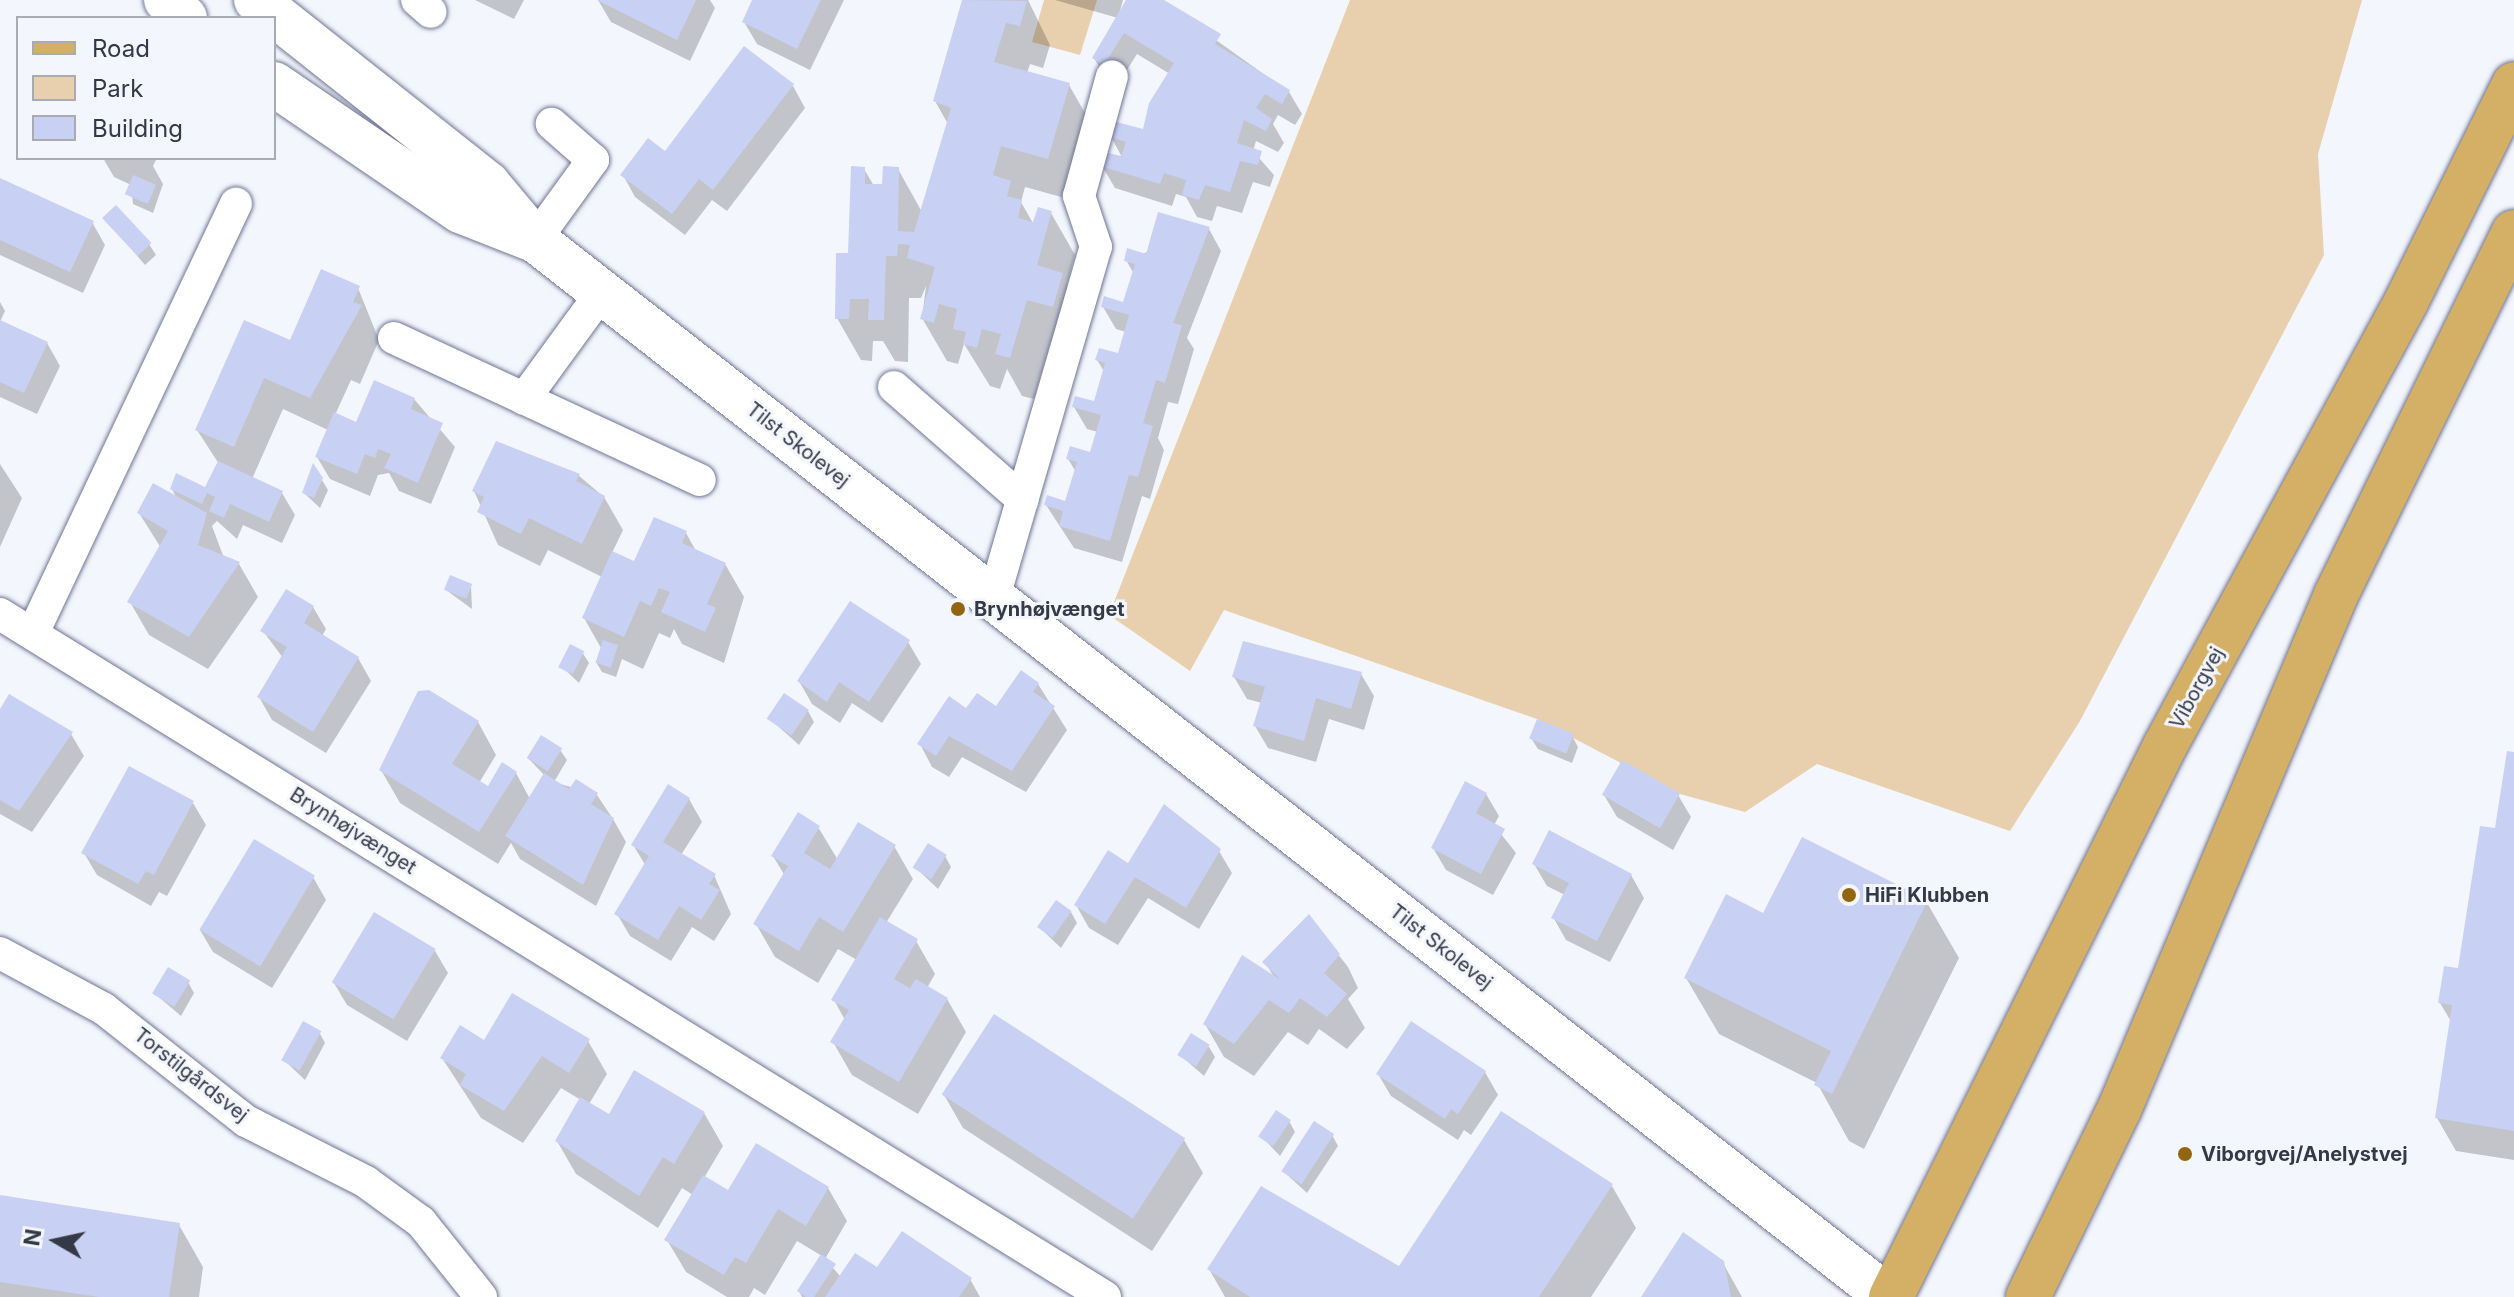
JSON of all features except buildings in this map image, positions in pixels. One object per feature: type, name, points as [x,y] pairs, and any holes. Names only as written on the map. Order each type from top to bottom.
[{"type":"main road","name":"Viborgvej","points":[[1889,1297],[2165,746],[2406,302],[2514,84]]},
{"type":"main road","points":[[2028,1297],[2125,1097],[2336,595],[2514,232]]},
{"type":"street","points":[[166,0],[183,16]]},
{"type":"street","name":"Tilst Skolevej","points":[[256,0],[488,184],[535,240],[1889,1297]]},
{"type":"street","points":[[994,597],[1096,247],[1079,196],[1112,76]]},
{"type":"street","name":"Tilst Skolevej","points":[[276,85],[460,211],[535,240]]},
{"type":"street","points":[[535,240],[593,160],[552,124]]},
{"type":"street","points":[[33,633],[236,204]]},
{"type":"street","points":[[524,399],[602,292]]},
{"type":"street","points":[[394,338],[700,480]]},
{"type":"street","points":[[894,387],[1023,500]]},
{"type":"street","name":"Brynhøjvænget","points":[[0,614],[1086,1292]]},
{"type":"street","name":"Torstilgårdsvej","points":[[0,953],[104,1009],[246,1121],[388,1198],[421,1222],[481,1297]]},
{"type":"green space","points":[[1044,0],[1097,0],[1080,55],[1032,42]]},
{"type":"green space","points":[[1350,0],[2362,0],[2318,154],[2324,255],[2080,721],[2010,831],[1817,764],[1745,812],[1680,794],[1537,719],[1224,610],[1190,671],[1109,615]]},
{"type":"place","name":"Brynhøjvænget","points":[[958,609]]},
{"type":"place","name":"HiFi Klubben","points":[[1849,895]]},
{"type":"place","name":"Viborgvej/Anelystvej","points":[[2185,1154]]}]
